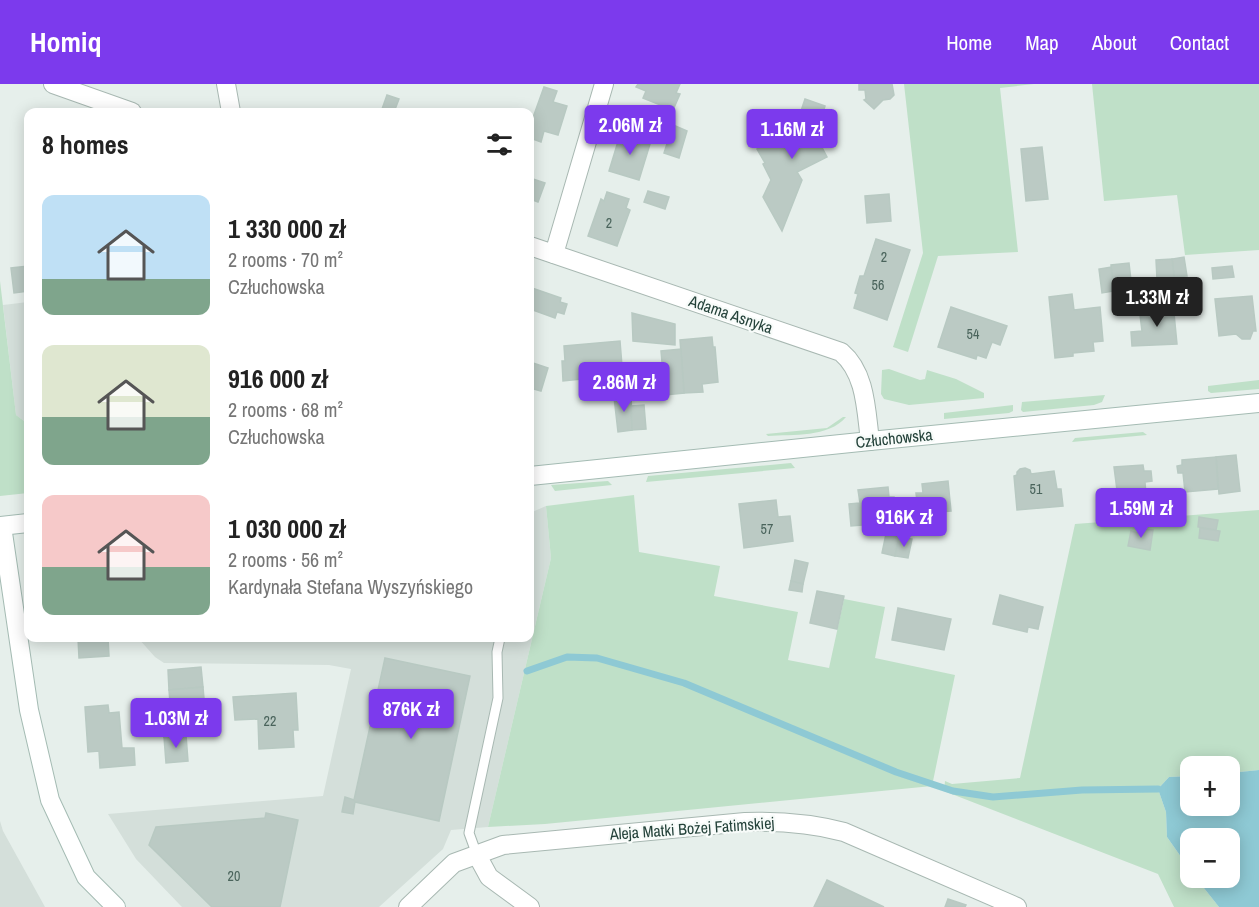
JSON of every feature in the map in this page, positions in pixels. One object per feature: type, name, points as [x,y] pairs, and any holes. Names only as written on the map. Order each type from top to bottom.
[{"type":"street","points":[[53,84],[121,108]]},
{"type":"street","points":[[226,84],[230,108]]},
{"type":"street","points":[[554,254],[604,84]]},
{"type":"street","name":"Adama Asnyka","points":[[534,247],[841,352],[847,357],[858,375],[864,395],[870,441]]},
{"type":"street","name":"Człuchowska","points":[[534,476],[1259,404]]},
{"type":"street","points":[[24,523],[1,526],[29,710],[50,800],[86,877],[116,907]]},
{"type":"street","name":"Aleja Matki Bożej Fatimskiej","points":[[408,907],[454,863],[503,844],[745,822],[794,822],[844,832],[1017,907]]},
{"type":"street","points":[[477,855],[489,877],[530,907]]},
{"type":"lane","points":[[477,855],[470,833],[498,698],[497,652],[499,642]]},
{"type":"shaded area","points":[[24,302],[24,421],[16,415],[3,305]]},
{"type":"shaded area","points":[[546,506],[551,558],[534,631],[534,511]]},
{"type":"shaded area","points":[[142,642],[531,642],[488,827],[451,830],[443,849],[379,907],[182,907],[136,859],[108,814],[323,796],[351,669],[329,665],[164,663]]},
{"type":"shaded area","points":[[0,821],[3,831],[45,907],[0,907]]},
{"type":"green space","points":[[904,84],[1034,84],[1000,88],[1018,252],[938,256],[908,352],[893,347],[923,253]]},
{"type":"green space","points":[[1092,84],[1259,84],[1259,250],[1185,255],[1177,195],[1104,201]]},
{"type":"green space","points":[[0,281],[16,415],[24,421],[24,493],[0,496]]},
{"type":"green space","points":[[889,369],[920,380],[925,379],[927,370],[956,379],[984,393],[984,398],[909,405],[884,399],[881,394],[882,370]]},
{"type":"green space","points":[[1259,380],[1259,389],[1211,393],[1208,391],[1208,386]]},
{"type":"green space","points":[[1105,395],[1102,402],[1094,405],[1023,412],[1021,410],[1022,402]]},
{"type":"green space","points":[[1013,405],[1013,411],[1009,413],[944,419],[944,413]]},
{"type":"green space","points":[[846,417],[839,424],[820,432],[799,435],[768,436],[766,434],[827,428]]},
{"type":"green space","points":[[1143,432],[1147,435],[1072,442],[1075,438]]},
{"type":"green space","points":[[791,463],[795,468],[646,482],[648,476]]},
{"type":"green space","points":[[608,481],[612,485],[555,491],[551,485]]},
{"type":"green space","points":[[634,495],[639,552],[720,566],[714,596],[798,612],[788,660],[829,668],[844,599],[885,607],[875,658],[955,675],[932,786],[545,824],[488,827],[531,642],[534,642],[534,631],[551,558],[546,506]]},
{"type":"green space","points":[[1259,510],[1259,770],[1240,772],[1240,756],[1180,756],[1180,776],[1169,777],[1158,789],[1166,812],[1167,837],[1180,855],[1180,888],[1204,888],[1219,907],[1174,907],[1158,874],[944,791],[945,781],[952,784],[1020,778],[1075,524]]},
{"type":"water","points":[[1259,770],[1259,907],[1219,907],[1204,888],[1240,888],[1240,828],[1180,828],[1180,855],[1167,837],[1166,812],[1158,789],[1169,777],[1180,776],[1180,816],[1240,816],[1240,772]]},
{"type":"building","points":[[638,84],[680,84],[676,93],[680,94],[673,110],[643,98],[646,91],[636,87]]},
{"type":"building","points":[[859,84],[892,84],[894,95],[890,99],[883,100],[874,109],[864,100],[866,99],[865,90],[859,90]]},
{"type":"building","points":[[544,87],[557,91],[553,102],[567,106],[558,135],[544,131],[541,142],[534,139],[534,115]]},
{"type":"building","points":[[387,95],[399,99],[396,108],[382,108]]},
{"type":"building","points":[[805,99],[825,106],[815,139],[818,140],[827,157],[797,172],[802,180],[782,231],[763,197],[771,180],[757,149],[778,138],[780,142],[788,139],[783,127],[798,120]]},
{"type":"building","points":[[673,125],[687,131],[679,158],[664,153]]},
{"type":"building","points":[[633,133],[643,136],[642,141],[650,144],[639,180],[609,171],[620,135],[631,138]]},
{"type":"building","points":[[1042,147],[1048,199],[1026,201],[1021,149]]},
{"type":"building","points":[[534,179],[545,183],[538,202],[534,200]]},
{"type":"building","points":[[648,191],[669,197],[665,209],[644,202]]},
{"type":"building","points":[[607,192],[629,199],[626,208],[630,210],[617,246],[588,236],[601,199],[604,201]]},
{"type":"building","points":[[889,194],[891,221],[867,223],[865,196]]},
{"type":"building","points":[[876,239],[910,250],[887,320],[854,308],[860,276],[864,276]]},
{"type":"building","points":[[1184,257],[1187,276],[1174,277],[1172,259]]},
{"type":"building","points":[[1172,259],[1174,277],[1157,279],[1156,260]]},
{"type":"building","points":[[1129,263],[1133,298],[1114,300],[1111,265]]},
{"type":"building","points":[[24,266],[24,292],[14,293],[11,268]]},
{"type":"building","points":[[1232,266],[1234,277],[1213,279],[1212,268]]},
{"type":"building","points":[[1111,267],[1114,291],[1102,293],[1099,269]]},
{"type":"building","points":[[534,289],[561,298],[560,302],[567,304],[564,314],[557,312],[555,318],[534,310]]},
{"type":"building","points":[[1072,294],[1074,310],[1100,307],[1103,341],[1093,342],[1094,351],[1055,358],[1049,297]]},
{"type":"building","points":[[1252,296],[1256,331],[1253,331],[1250,339],[1242,339],[1236,334],[1219,336],[1215,299]]},
{"type":"building","points":[[1173,303],[1177,344],[1132,346],[1131,332],[1142,331],[1140,315],[1154,314],[1154,305]]},
{"type":"building","points":[[951,307],[1007,326],[1000,345],[992,342],[986,358],[977,355],[976,359],[938,347]]},
{"type":"building","points":[[632,313],[675,324],[675,345],[633,341]]},
{"type":"building","points":[[712,337],[718,382],[702,384],[703,392],[684,393],[680,340]]},
{"type":"building","points":[[620,341],[622,366],[617,367],[618,377],[603,377],[602,368],[590,369],[591,378],[563,381],[564,346]]},
{"type":"building","points":[[681,349],[684,393],[665,395],[661,351]]},
{"type":"building","points":[[534,363],[548,368],[541,391],[534,389]]},
{"type":"building","points":[[631,396],[632,430],[618,432],[614,397]]},
{"type":"building","points":[[644,405],[646,429],[632,430],[631,406]]},
{"type":"building","points":[[1236,455],[1240,491],[1219,494],[1216,457]]},
{"type":"building","points":[[1216,457],[1218,489],[1185,492],[1183,473],[1178,473],[1177,466],[1182,465],[1182,460]]},
{"type":"building","points":[[1143,465],[1144,471],[1151,471],[1152,481],[1145,482],[1146,495],[1118,498],[1114,467]]},
{"type":"building","points":[[1020,469],[1030,470],[1031,474],[1054,471],[1057,489],[1061,489],[1063,506],[1017,510],[1014,476]]},
{"type":"building","points":[[948,481],[951,511],[925,513],[923,501],[917,502],[916,493],[923,493],[922,484]]},
{"type":"building","points":[[888,487],[889,497],[894,497],[894,501],[889,502],[890,516],[862,519],[862,525],[851,526],[849,504],[860,503],[858,490]]},
{"type":"building","points":[[776,500],[778,517],[790,516],[793,541],[744,548],[739,504]]},
{"type":"building","points":[[1199,517],[1218,520],[1216,530],[1198,527]]},
{"type":"building","points":[[1200,528],[1220,531],[1218,541],[1199,538]]},
{"type":"building","points":[[1142,529],[1153,530],[1150,550],[1128,546],[1131,531],[1141,534]]},
{"type":"building","points":[[886,534],[899,537],[895,556],[882,553]]},
{"type":"building","points":[[899,537],[912,539],[908,558],[895,556]]},
{"type":"building","points":[[795,560],[808,563],[803,584],[791,581]]},
{"type":"building","points":[[791,581],[803,584],[802,592],[789,590]]},
{"type":"building","points":[[817,591],[844,596],[837,629],[810,623]]},
{"type":"building","points":[[1000,595],[1043,607],[1038,629],[1028,627],[1027,632],[993,624]]},
{"type":"building","points":[[898,608],[951,619],[944,650],[892,640]]},
{"type":"building","points":[[78,642],[108,642],[109,656],[79,658]]},
{"type":"building","points":[[385,658],[470,676],[439,821],[355,802],[353,814],[342,812],[345,797],[354,800]]},
{"type":"building","points":[[201,667],[203,687],[169,690],[168,670]]},
{"type":"building","points":[[203,687],[207,734],[164,737],[164,728],[172,727],[169,690]]},
{"type":"building","points":[[296,693],[298,730],[293,730],[294,747],[259,749],[258,719],[235,720],[233,697]]},
{"type":"building","points":[[108,705],[109,713],[119,712],[122,748],[134,748],[135,765],[100,768],[99,751],[88,752],[85,707]]},
{"type":"building","points":[[186,735],[188,761],[166,763],[164,737]]},
{"type":"building","points":[[266,813],[298,820],[280,907],[212,907],[149,845],[156,827],[265,818]]},
{"type":"building","points":[[827,880],[884,907],[814,907]]},
{"type":"building","points":[[948,899],[966,905],[965,907],[945,907]]},
{"type":"waterway","points":[[527,671],[567,657],[597,658],[684,683],[896,772],[953,791],[993,797],[1082,790],[1158,789]]}]
